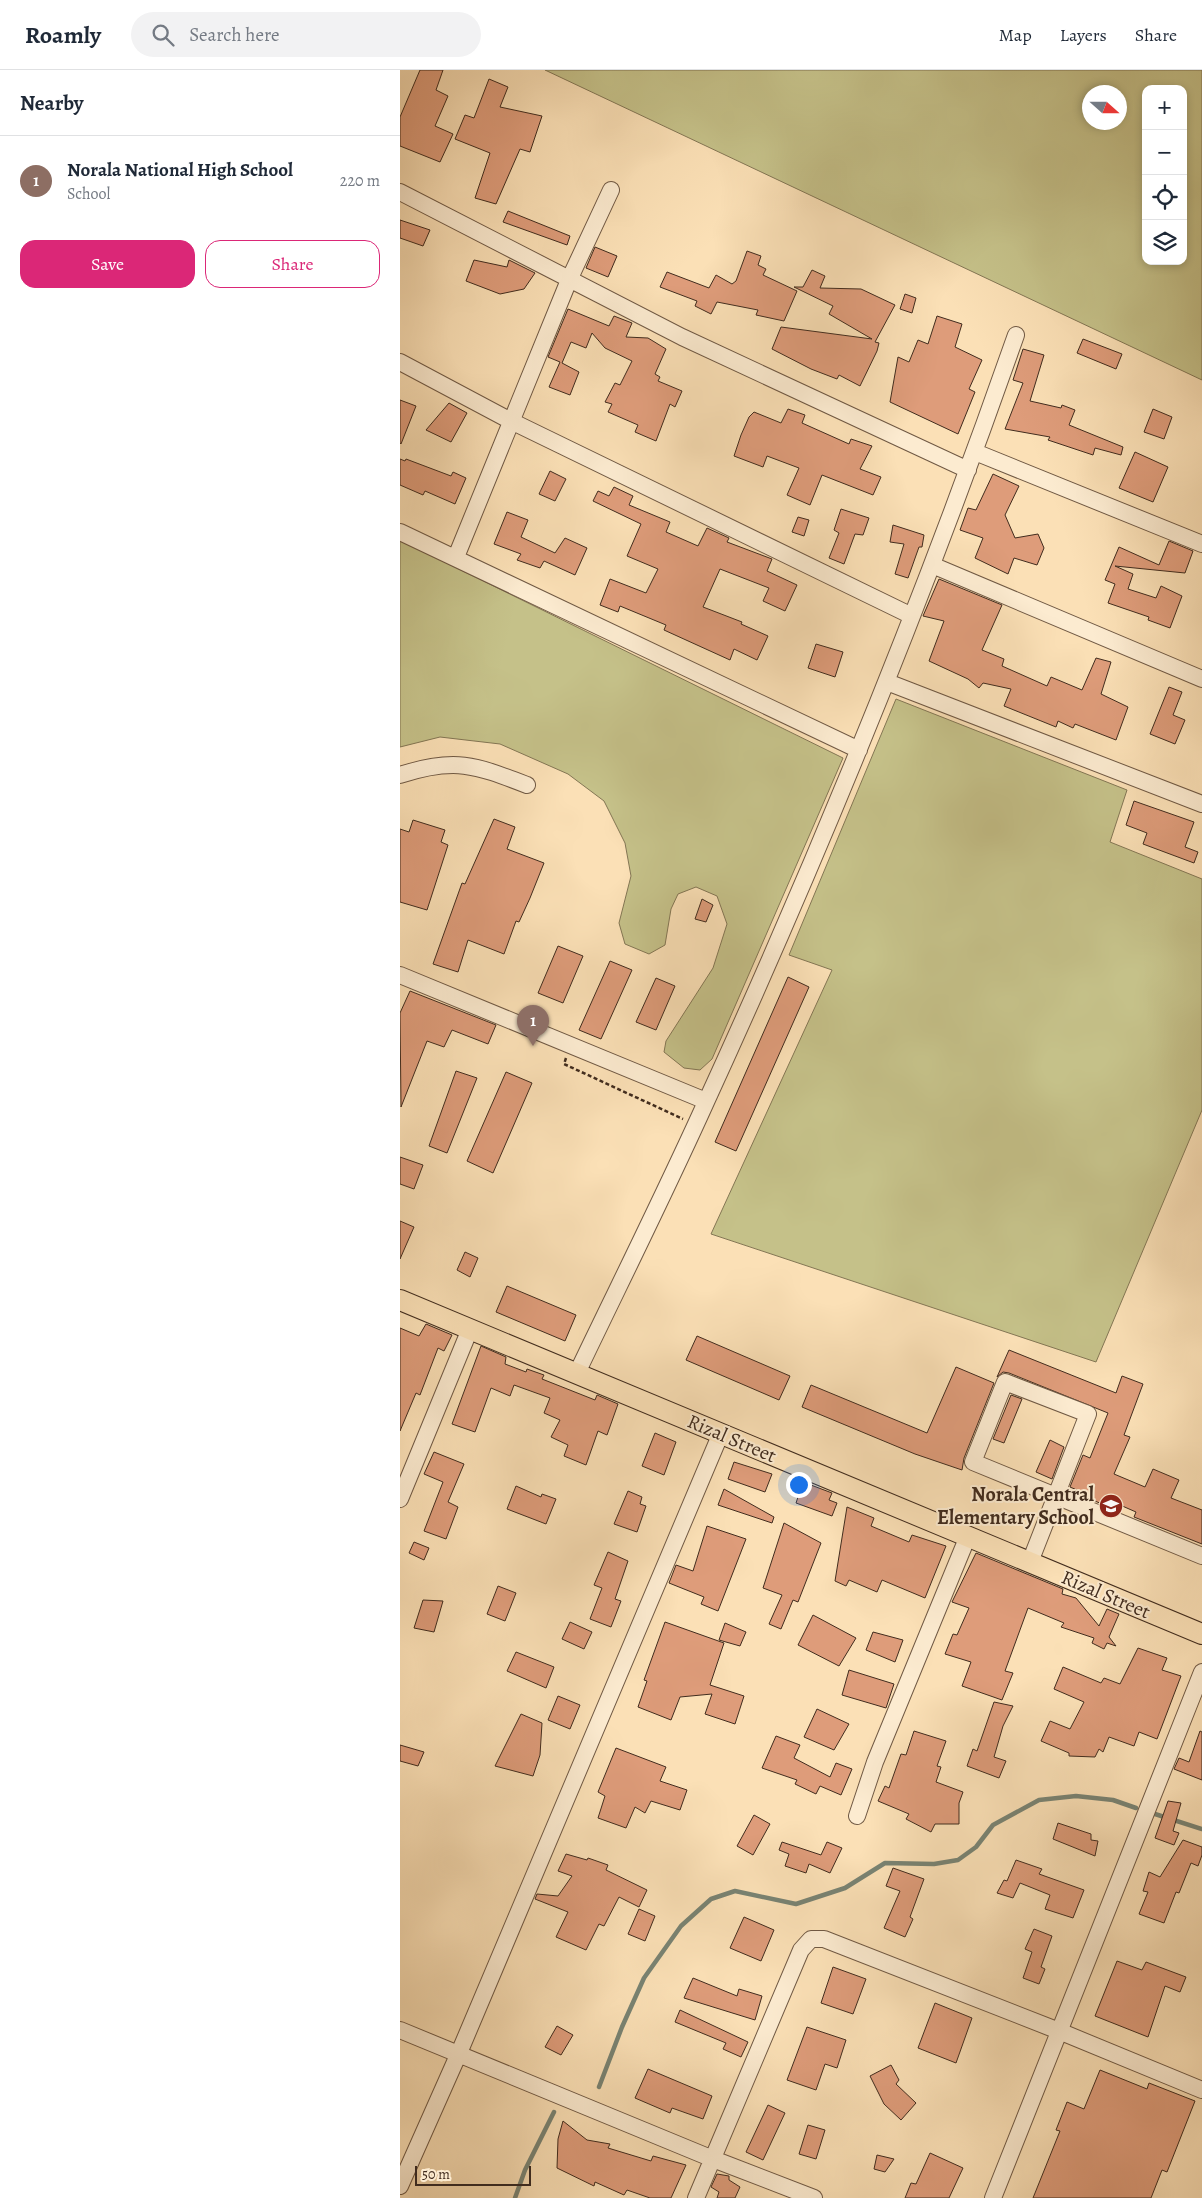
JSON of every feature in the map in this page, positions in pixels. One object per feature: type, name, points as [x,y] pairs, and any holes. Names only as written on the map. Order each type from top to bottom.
[{"type":"main road","name":"Rizal Street","points":[[400,1300],[1202,1634]]},
{"type":"street","points":[[456,557],[569,280],[611,190]]},
{"type":"street","points":[[400,192],[682,337],[968,470]]},
{"type":"street","points":[[577,1373],[696,1124],[791,912],[887,682],[975,452],[1016,335]]},
{"type":"street","points":[[400,362],[511,421],[912,616]]},
{"type":"street","points":[[975,452],[1202,544]]},
{"type":"street","points":[[400,532],[859,750]]},
{"type":"street","points":[[932,565],[1202,679]]},
{"type":"street","points":[[887,682],[1202,804]]},
{"type":"street","points":[[400,775],[420,768],[451,764],[480,767],[527,785]]},
{"type":"street","points":[[400,975],[706,1102]]},
{"type":"street","points":[[400,1499],[407,1463],[470,1329]]},
{"type":"street","points":[[1030,1562],[1054,1497],[1088,1414],[1005,1382],[973,1462],[1054,1497],[1202,1556]]},
{"type":"street","points":[[400,2186],[459,2053],[721,1433]]},
{"type":"street","points":[[857,1816],[875,1762],[968,1536]]},
{"type":"street","points":[[993,2198],[1202,1672]]},
{"type":"street","points":[[696,2198],[801,1950],[811,1939],[824,1939],[1060,2031],[1202,2090]]},
{"type":"street","points":[[400,2030],[713,2159],[814,2198]]},
{"type":"path","points":[[570,1045],[564,1064],[696,1124]]},
{"type":"shaded area","points":[[545,70],[1202,70],[1202,380]]},
{"type":"shaded area","points":[[400,540],[843,758],[712,1059],[700,1070],[684,1068],[664,1052],[666,1041],[713,968],[727,924],[717,896],[696,887],[678,894],[671,909],[665,945],[649,954],[625,944],[619,923],[631,876],[625,843],[604,801],[568,774],[500,744],[440,737],[400,747]]},
{"type":"shaded area","points":[[896,699],[1127,790],[1110,842],[1202,879],[1202,1110],[1096,1362],[711,1234],[832,970],[789,955]]},
{"type":"building","points":[[420,70],[443,70],[436,90],[448,96],[435,126],[453,134],[440,162],[400,146],[400,117]]},
{"type":"building","points":[[489,79],[508,87],[500,107],[542,116],[530,152],[520,149],[496,204],[475,198],[490,153],[455,139],[465,115],[474,118]]},
{"type":"building","points":[[508,211],[570,236],[567,245],[503,222]]},
{"type":"building","points":[[400,220],[430,230],[423,246],[400,238]]},
{"type":"building","points":[[595,247],[617,256],[608,277],[586,268]]},
{"type":"building","points":[[747,251],[761,256],[758,265],[766,269],[763,275],[797,291],[784,321],[756,315],[758,310],[717,302],[711,314],[695,306],[697,301],[660,287],[667,272],[709,288],[716,275],[732,284],[736,281]]},
{"type":"building","points":[[474,260],[507,267],[509,260],[535,273],[524,289],[500,294],[466,281]]},
{"type":"building","points":[[812,270],[825,276],[820,288],[861,289],[895,305],[875,342],[879,343],[877,351],[860,386],[839,375],[837,379],[811,369],[772,349],[781,327],[872,339],[829,314],[833,306],[794,287],[803,287]]},
{"type":"building","points":[[905,294],[916,298],[912,313],[900,309]]},
{"type":"building","points":[[568,309],[609,326],[614,316],[632,323],[626,337],[648,338],[666,349],[655,374],[660,377],[658,381],[682,391],[675,407],[670,404],[656,441],[635,432],[638,425],[608,412],[612,404],[605,402],[615,383],[620,385],[632,361],[605,348],[592,333],[586,348],[571,342],[562,363],[579,372],[570,395],[549,387],[560,362],[548,357]]},
{"type":"building","points":[[937,316],[962,324],[955,347],[982,360],[969,389],[975,392],[958,434],[890,402],[898,357],[909,362],[918,340],[928,344]]},
{"type":"building","points":[[1083,339],[1122,354],[1116,369],[1077,353]]},
{"type":"building","points":[[1023,349],[1044,355],[1030,401],[1061,408],[1062,405],[1075,410],[1069,425],[1123,447],[1121,455],[1095,448],[1093,455],[1048,440],[1050,437],[1005,429],[1023,383],[1013,380]]},
{"type":"building","points":[[400,400],[416,406],[401,444],[400,443]]},
{"type":"building","points":[[449,403],[467,413],[451,442],[426,430]]},
{"type":"building","points":[[788,409],[805,415],[802,423],[849,444],[851,439],[872,446],[860,469],[881,477],[873,495],[822,475],[810,505],[787,495],[799,468],[767,456],[763,467],[734,456],[749,417],[754,412],[781,423]]},
{"type":"building","points":[[1153,409],[1172,417],[1164,439],[1144,432]]},
{"type":"building","points":[[1135,452],[1168,467],[1153,502],[1119,488]]},
{"type":"building","points":[[400,459],[405,461],[406,459],[451,476],[453,472],[466,478],[455,504],[425,491],[423,495],[400,485]]},
{"type":"building","points":[[550,471],[566,479],[555,501],[539,494]]},
{"type":"building","points":[[993,474],[1019,486],[1005,515],[1015,538],[1038,534],[1044,548],[1037,565],[1014,558],[1008,574],[975,558],[983,538],[960,530],[968,508],[976,510]]},
{"type":"building","points":[[614,487],[633,496],[629,505],[670,522],[666,532],[698,546],[707,528],[729,538],[727,542],[772,559],[767,571],[797,585],[785,611],[763,601],[769,588],[720,569],[703,607],[742,622],[741,624],[768,636],[757,660],[734,649],[730,660],[664,630],[666,625],[620,606],[618,612],[600,605],[610,579],[646,593],[658,569],[627,556],[641,524],[593,501],[598,491],[609,496]]},
{"type":"building","points":[[841,509],[869,518],[863,535],[855,534],[844,564],[829,558],[839,533],[834,530]]},
{"type":"building","points":[[507,512],[528,520],[521,537],[555,553],[565,538],[587,548],[575,575],[544,561],[540,568],[517,560],[521,554],[494,544]]},
{"type":"building","points":[[798,517],[809,520],[804,536],[792,532]]},
{"type":"building","points":[[893,525],[924,535],[922,547],[919,547],[908,578],[895,574],[904,544],[890,542]]},
{"type":"building","points":[[1169,541],[1193,551],[1185,573],[1115,566],[1133,574],[1128,589],[1156,598],[1161,586],[1182,596],[1170,628],[1148,620],[1149,617],[1108,603],[1115,584],[1105,580],[1119,547],[1159,565]]},
{"type":"building","points":[[939,579],[1002,605],[982,650],[1004,659],[1002,666],[1047,686],[1051,677],[1082,690],[1096,658],[1111,662],[1101,694],[1128,707],[1116,740],[1075,724],[1073,728],[1058,721],[1056,727],[1004,706],[1011,689],[983,683],[979,688],[968,679],[929,661],[944,621],[923,616]]},
{"type":"building","points":[[816,644],[843,652],[835,677],[808,668]]},
{"type":"building","points":[[1169,687],[1182,692],[1173,715],[1185,720],[1175,744],[1150,734]]},
{"type":"building","points":[[1134,801],[1194,822],[1185,847],[1198,852],[1194,863],[1143,844],[1147,833],[1126,825]]},
{"type":"building","points":[[494,819],[515,827],[507,849],[544,863],[530,898],[519,922],[516,921],[504,954],[468,940],[458,972],[433,964],[462,883],[465,884]]},
{"type":"building","points":[[413,820],[445,830],[441,842],[448,845],[427,910],[400,902],[400,829],[409,832]]},
{"type":"building","points":[[702,899],[713,905],[706,922],[695,919]]},
{"type":"building","points":[[558,946],[583,956],[563,1003],[538,993]]},
{"type":"building","points":[[610,961],[632,970],[601,1039],[579,1030]]},
{"type":"building","points":[[788,977],[809,987],[736,1151],[715,1142]]},
{"type":"building","points":[[656,978],[675,986],[656,1030],[636,1022]]},
{"type":"building","points":[[410,991],[496,1025],[488,1044],[452,1030],[444,1047],[427,1041],[401,1107],[400,1013]]},
{"type":"building","points":[[456,1071],[477,1078],[447,1153],[429,1146]]},
{"type":"building","points":[[506,1072],[532,1083],[493,1173],[467,1161]]},
{"type":"building","points":[[400,1157],[423,1165],[414,1189],[400,1184]]},
{"type":"building","points":[[400,1221],[414,1227],[400,1259]]},
{"type":"building","points":[[465,1252],[478,1258],[470,1277],[457,1270]]},
{"type":"building","points":[[507,1286],[576,1315],[565,1341],[496,1312]]},
{"type":"building","points":[[426,1324],[452,1335],[444,1351],[438,1348],[420,1395],[416,1393],[400,1431],[400,1328],[419,1336]]},
{"type":"building","points":[[697,1336],[790,1376],[779,1400],[686,1360]]},
{"type":"building","points":[[481,1346],[506,1357],[505,1364],[526,1372],[527,1369],[544,1375],[542,1379],[595,1400],[597,1395],[618,1404],[607,1435],[598,1431],[586,1465],[564,1456],[568,1445],[551,1437],[560,1420],[544,1413],[550,1398],[514,1385],[510,1396],[491,1388],[475,1432],[452,1424]]},
{"type":"building","points":[[1009,1350],[1116,1393],[1122,1376],[1143,1384],[1124,1435],[1130,1437],[1114,1474],[1145,1487],[1153,1469],[1179,1480],[1171,1498],[1202,1510],[1202,1544],[1134,1517],[1136,1512],[1104,1498],[1102,1504],[1076,1493],[1077,1490],[1070,1487],[1083,1455],[1090,1458],[1108,1413],[1009,1373],[1003,1372],[997,1377]]},
{"type":"building","points":[[956,1367],[994,1383],[964,1458],[962,1470],[915,1454],[802,1407],[811,1385],[927,1433]]},
{"type":"building","points":[[1011,1395],[1022,1399],[1004,1443],[993,1439]]},
{"type":"building","points":[[655,1433],[676,1442],[664,1475],[642,1466]]},
{"type":"building","points":[[1050,1440],[1064,1447],[1052,1479],[1036,1472]]},
{"type":"building","points":[[434,1452],[464,1464],[448,1502],[458,1507],[446,1539],[424,1531],[443,1482],[424,1474]]},
{"type":"building","points":[[734,1462],[772,1474],[765,1492],[728,1479]]},
{"type":"building","points":[[803,1482],[832,1493],[829,1500],[837,1503],[832,1516],[796,1503]]},
{"type":"building","points":[[516,1486],[541,1497],[542,1494],[556,1499],[546,1524],[507,1509]]},
{"type":"building","points":[[724,1489],[774,1517],[772,1523],[718,1505]]},
{"type":"building","points":[[628,1491],[642,1497],[640,1504],[646,1506],[637,1532],[614,1524]]},
{"type":"building","points":[[847,1507],[874,1518],[871,1526],[909,1542],[912,1535],[946,1546],[925,1598],[882,1580],[877,1592],[849,1580],[846,1586],[835,1581]]},
{"type":"building","points":[[784,1523],[821,1543],[798,1602],[793,1600],[781,1629],[769,1624],[782,1595],[763,1588]]},
{"type":"building","points":[[707,1526],[746,1539],[718,1611],[701,1604],[704,1597],[669,1583],[676,1565],[693,1571]]},
{"type":"building","points":[[414,1542],[429,1548],[424,1560],[409,1553]]},
{"type":"building","points":[[608,1552],[628,1561],[615,1599],[621,1601],[611,1627],[590,1619],[602,1588],[594,1585]]},
{"type":"building","points":[[976,1553],[1063,1589],[1062,1594],[1076,1598],[1099,1626],[1107,1609],[1119,1614],[1109,1637],[1116,1646],[1107,1643],[1104,1649],[1092,1643],[1094,1638],[1061,1627],[1064,1623],[1028,1608],[1005,1671],[1013,1673],[1002,1700],[962,1686],[971,1662],[945,1654],[953,1634],[957,1635],[969,1608],[952,1602]]},
{"type":"building","points":[[498,1586],[516,1593],[505,1621],[487,1614]]},
{"type":"building","points":[[423,1600],[443,1601],[434,1632],[414,1628]]},
{"type":"building","points":[[813,1615],[856,1638],[839,1666],[798,1645]]},
{"type":"building","points":[[570,1622],[592,1632],[584,1649],[562,1639]]},
{"type":"building","points":[[665,1622],[724,1643],[710,1685],[744,1696],[735,1724],[705,1714],[712,1694],[680,1697],[671,1720],[638,1707],[647,1681],[644,1680]]},
{"type":"building","points":[[725,1623],[746,1632],[740,1646],[719,1640]]},
{"type":"building","points":[[873,1632],[903,1640],[895,1662],[866,1650]]},
{"type":"building","points":[[1138,1648],[1167,1658],[1162,1670],[1181,1676],[1157,1739],[1139,1732],[1134,1746],[1109,1737],[1103,1752],[1099,1749],[1095,1757],[1069,1756],[1069,1753],[1041,1741],[1050,1721],[1070,1729],[1084,1702],[1054,1689],[1063,1667],[1101,1683],[1104,1678],[1120,1684]]},
{"type":"building","points":[[516,1652],[554,1667],[546,1688],[507,1671]]},
{"type":"building","points":[[849,1670],[894,1684],[886,1708],[842,1695]]},
{"type":"building","points":[[558,1696],[580,1705],[570,1729],[548,1720]]},
{"type":"building","points":[[994,1702],[1013,1706],[1003,1726],[994,1757],[1006,1761],[999,1778],[967,1766],[973,1749],[977,1751]]},
{"type":"building","points":[[817,1709],[849,1724],[834,1750],[804,1737]]},
{"type":"building","points":[[521,1714],[542,1723],[540,1755],[533,1776],[495,1766]]},
{"type":"building","points":[[914,1731],[946,1741],[937,1766],[941,1767],[936,1782],[963,1792],[959,1803],[959,1824],[935,1824],[931,1832],[906,1819],[909,1814],[878,1801],[885,1786],[889,1788],[901,1754],[906,1755]]},
{"type":"building","points":[[1200,1731],[1202,1732],[1202,1780],[1174,1769],[1179,1758],[1189,1762]]},
{"type":"building","points":[[776,1736],[800,1745],[794,1758],[830,1777],[836,1763],[852,1769],[841,1795],[820,1786],[816,1794],[795,1784],[797,1780],[762,1768]]},
{"type":"building","points":[[400,1745],[424,1752],[418,1766],[400,1761]]},
{"type":"building","points":[[616,1748],[666,1767],[660,1781],[687,1790],[680,1810],[651,1801],[645,1813],[635,1807],[626,1828],[598,1818],[605,1796],[598,1792]]},
{"type":"building","points":[[1168,1801],[1181,1803],[1173,1831],[1179,1833],[1174,1845],[1155,1838]]},
{"type":"building","points":[[754,1815],[770,1824],[753,1855],[737,1846]]},
{"type":"building","points":[[1058,1823],[1091,1834],[1091,1840],[1098,1841],[1095,1856],[1053,1839]]},
{"type":"building","points":[[1183,1840],[1202,1847],[1202,1855],[1198,1866],[1191,1863],[1179,1893],[1176,1892],[1164,1923],[1139,1914],[1148,1892],[1143,1891],[1149,1872],[1160,1877]]},
{"type":"building","points":[[782,1842],[821,1855],[827,1842],[842,1848],[830,1873],[809,1864],[806,1873],[785,1866],[789,1854],[779,1850]]},
{"type":"building","points":[[566,1854],[587,1860],[588,1858],[608,1865],[606,1870],[647,1890],[639,1907],[619,1897],[604,1926],[599,1924],[586,1950],[556,1937],[568,1912],[535,1899],[537,1894],[558,1896],[572,1876],[558,1871]]},
{"type":"building","points":[[1016,1860],[1042,1869],[1039,1874],[1084,1890],[1073,1918],[1045,1909],[1050,1895],[1020,1883],[1013,1898],[997,1893],[1004,1880],[1007,1881]]},
{"type":"building","points":[[893,1868],[924,1879],[910,1917],[913,1919],[905,1937],[884,1928],[900,1891],[886,1886]]},
{"type":"building","points":[[639,1909],[655,1916],[645,1941],[628,1934]]},
{"type":"building","points":[[744,1917],[774,1930],[761,1961],[730,1948]]},
{"type":"building","points":[[1034,1929],[1052,1936],[1041,1967],[1045,1969],[1039,1984],[1023,1978],[1032,1952],[1025,1949]]},
{"type":"building","points":[[1117,1961],[1142,1970],[1146,1962],[1186,1977],[1180,1992],[1165,1986],[1148,2037],[1095,2016]]},
{"type":"building","points":[[833,1967],[866,1979],[853,2014],[821,2003]]},
{"type":"building","points":[[693,1978],[737,1996],[739,1989],[762,1996],[755,2020],[684,1998]]},
{"type":"building","points":[[935,2003],[972,2018],[956,2063],[918,2048]]},
{"type":"building","points":[[680,2010],[748,2042],[741,2057],[723,2049],[726,2043],[675,2022]]},
{"type":"building","points":[[557,2026],[573,2035],[561,2055],[545,2047]]},
{"type":"building","points":[[807,2027],[846,2040],[837,2068],[825,2064],[816,2090],[787,2080]]},
{"type":"building","points":[[891,2065],[899,2080],[896,2084],[916,2103],[901,2120],[884,2104],[870,2076]]},
{"type":"building","points":[[648,2069],[712,2096],[703,2119],[672,2108],[670,2113],[635,2098]]},
{"type":"building","points":[[1100,2070],[1147,2089],[1149,2083],[1195,2101],[1167,2172],[1162,2170],[1151,2198],[1033,2198],[1060,2131],[1056,2130],[1067,2102],[1084,2109]]},
{"type":"building","points":[[768,2105],[785,2113],[763,2160],[746,2152]]},
{"type":"building","points":[[563,2121],[587,2140],[610,2144],[608,2148],[651,2161],[653,2156],[686,2165],[671,2198],[650,2198],[627,2190],[624,2195],[595,2182],[594,2186],[557,2168],[558,2139]]},
{"type":"building","points":[[808,2125],[825,2130],[816,2159],[799,2154]]},
{"type":"building","points":[[930,2153],[963,2168],[949,2198],[905,2198],[911,2183],[916,2184]]},
{"type":"building","points":[[877,2155],[894,2159],[885,2172],[874,2169]]},
{"type":"building","points":[[717,2174],[729,2176],[729,2180],[740,2187],[735,2198],[717,2198],[719,2192],[711,2187]]},
{"type":"waterway","points":[[599,2087],[622,2027],[644,1978],[681,1926],[711,1899],[735,1891],[796,1904],[845,1888],[885,1863],[934,1864],[958,1860],[976,1847],[993,1825],[1039,1800],[1076,1796],[1113,1800],[1136,1808]]},
{"type":"waterway","points":[[1155,1814],[1202,1829]]},
{"type":"waterway","points":[[515,2198],[525,2170],[554,2112]]},
{"type":"place","name":"Norala National High School","points":[[533,1046]]},
{"type":"place","name":"Norala Central Elementary School","points":[[1111,1506]]}]
